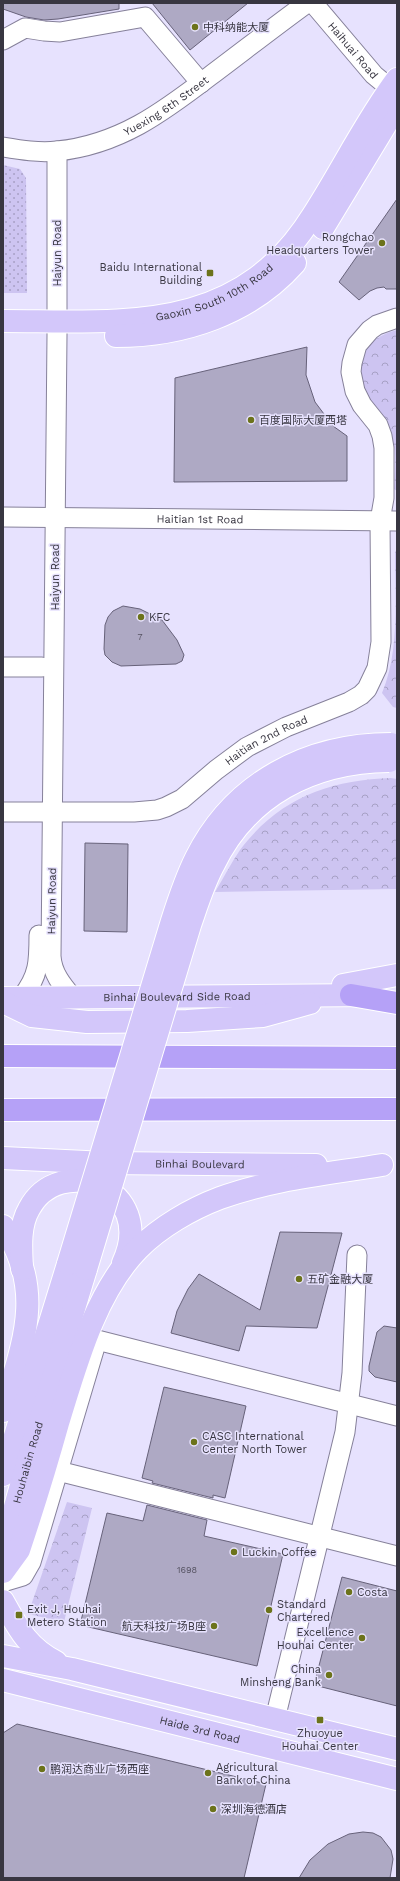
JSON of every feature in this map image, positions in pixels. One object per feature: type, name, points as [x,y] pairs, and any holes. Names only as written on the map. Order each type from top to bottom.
[{"type":"highway","points":[[345,995],[397,1003]]},
{"type":"highway","points":[[3,1056],[397,1058]]},
{"type":"highway","points":[[3,1110],[397,1109]]},
{"type":"main road","name":"Gaoxin South 10th Road","points":[[3,321],[51,328],[148,335],[205,322],[232,311],[252,300],[273,285],[312,244],[326,223],[395,92]]},
{"type":"main road","name":"Gaoxin South 10th Road","points":[[3,335],[51,328]]},
{"type":"main road","points":[[44,1372],[77,1266],[190,926],[204,886],[221,850],[234,832],[260,804],[294,782],[333,767],[393,753]]},
{"type":"main road","points":[[289,995],[397,975]]},
{"type":"main road","points":[[9,999],[32,1016],[87,1022],[187,1021],[263,1016],[345,995]]},
{"type":"main road","name":"Binhai Boulevard Side Road","points":[[9,999],[72,997],[397,995]]},
{"type":"main road","name":"Binhai Boulevard","points":[[3,1158],[106,1163],[390,1165]]},
{"type":"main road","points":[[118,1275],[138,1249],[160,1230],[187,1213],[219,1198],[253,1187],[285,1180],[390,1165]]},
{"type":"main road","points":[[3,1572],[19,1550],[77,1363],[93,1323],[118,1275],[130,1246],[130,1224],[128,1214],[119,1199],[110,1191],[100,1186],[74,1181],[63,1182],[51,1186],[35,1199],[28,1209],[23,1229],[22,1269]]},
{"type":"main road","points":[[3,1226],[12,1242],[22,1269],[27,1296],[28,1319],[22,1348],[3,1410]]},
{"type":"main road","name":"Houhaibin Road","points":[[3,1475],[44,1372]]},
{"type":"main road","name":"Houhaibin Road","points":[[3,1550],[44,1372]]},
{"type":"main road","points":[[3,1601],[13,1621],[28,1641],[48,1658],[72,1669]]},
{"type":"main road","points":[[3,1656],[72,1669],[397,1749]]},
{"type":"main road","name":"Haide 3rd Road","points":[[3,1680],[397,1780]]},
{"type":"main road","points":[[3,1697],[17,1693],[46,1691]]},
{"type":"street","name":"Yuexing 6th Street","points":[[3,147],[51,151],[97,143],[132,130],[165,110],[307,3]]},
{"type":"street","name":"Haihuai Road","points":[[313,3],[374,75],[395,92]]},
{"type":"street","points":[[3,40],[25,28],[60,32],[145,17],[201,83]]},
{"type":"street","name":"Haiyun Road","points":[[9,999],[35,978],[38,965],[47,812],[51,151]]},
{"type":"street","name":"Haitian 2nd Road","points":[[3,812],[141,811],[166,808],[182,799],[216,770],[247,747],[286,727],[349,702],[362,695],[374,676],[380,651],[389,521],[384,498],[384,448],[382,436],[376,421],[362,405],[355,391],[351,372],[357,345],[370,330],[382,323],[397,318]]},
{"type":"street","name":"Haitian 1st Road","points":[[3,517],[389,521]]},
{"type":"street","name":"Haiyun Road","points":[[49,517],[42,668],[52,964],[56,976],[72,997]]},
{"type":"street","points":[[3,667],[42,668]]},
{"type":"street","points":[[275,1719],[344,1438],[349,1404],[355,1327],[357,1255]]},
{"type":"street","points":[[3,1582],[22,1576],[27,1570],[97,1340],[397,1416]]},
{"type":"street","points":[[58,1471],[397,1556]]},
{"type":"green space","points":[[3,165],[20,169],[26,178],[27,293],[3,293]]},
{"type":"green space","points":[[397,330],[397,491],[394,489],[394,443],[385,421],[371,403],[363,387],[361,365],[363,356],[368,347],[375,340],[385,334]]},
{"type":"green space","points":[[397,547],[397,708],[393,707],[382,693],[392,659],[394,642],[396,606],[395,553]]},
{"type":"green space","points":[[391,778],[397,779],[397,889],[215,892],[233,860],[255,832],[288,805],[326,788],[347,783]]},
{"type":"green space","points":[[67,1502],[92,1508],[64,1622],[28,1614]]},
{"type":"building","points":[[3,3],[119,3],[119,9],[44,20],[26,17],[3,9]]},
{"type":"building","name":"中科纳能大厦","points":[[152,3],[248,3],[190,50]]},
{"type":"building","name":"Rongchao Headquarters Tower","points":[[397,199],[397,289],[386,289],[384,287],[377,288],[370,291],[359,300],[339,282]]},
{"type":"building","name":"百度国际大厦西塔","points":[[307,347],[306,375],[315,402],[333,426],[347,436],[347,481],[174,482],[175,378]]},
{"type":"building","points":[[123,606],[140,609],[162,620],[177,640],[184,655],[182,661],[176,664],[121,666],[112,662],[105,655],[105,625],[108,617],[113,611]]},
{"type":"building","points":[[85,843],[128,844],[127,932],[84,931]]},
{"type":"building","points":[[280,1232],[342,1233],[317,1328],[246,1326],[239,1351],[171,1333],[177,1311],[188,1289],[199,1274],[260,1310]]},
{"type":"building","points":[[384,1326],[397,1328],[397,1382],[375,1377],[369,1371],[377,1332]]},
{"type":"building","name":"CASC International Center North Tower","points":[[164,1387],[246,1406],[225,1498],[213,1495],[213,1498],[152,1483],[153,1481],[142,1478]]},
{"type":"building","points":[[147,1505],[207,1520],[204,1536],[283,1554],[257,1666],[80,1625],[107,1513],[143,1521]]},
{"type":"building","name":"Excellence Houhai Center","points":[[342,1577],[397,1591],[397,1706],[314,1685]]},
{"type":"building","points":[[17,1724],[266,1784],[244,1878],[3,1878],[3,1733]]},
{"type":"building","points":[[363,1832],[373,1833],[381,1837],[391,1850],[393,1859],[390,1878],[299,1878],[310,1860],[328,1844],[349,1834]]},
{"type":"place","name":"中科纳能大厦","points":[[195,27]]},
{"type":"place","name":"Rongchao Headquarters Tower","points":[[382,243]]},
{"type":"place","name":"Baidu International Building","points":[[210,273]]},
{"type":"place","name":"百度国际大厦西塔","points":[[251,420]]},
{"type":"place","name":"KFC","points":[[141,617]]},
{"type":"place","name":"五矿金融大厦","points":[[299,1279]]},
{"type":"place","name":"CASC International Center North Tower","points":[[194,1442]]},
{"type":"place","name":"Luckin Coffee","points":[[234,1552]]},
{"type":"place","name":"Costa","points":[[349,1592]]},
{"type":"place","name":"Standard Chartered","points":[[269,1610]]},
{"type":"place","name":"Exit J, Houhai Metero Station","points":[[19,1615]]},
{"type":"place","name":"航天科技广场B座","points":[[214,1626]]},
{"type":"place","name":"Excellence Houhai Center","points":[[362,1638]]},
{"type":"place","name":"China Minsheng Bank","points":[[329,1675]]},
{"type":"place","name":"Zhuoyue Houhai Center","points":[[320,1720]]},
{"type":"place","name":"鹏润达商业广场西座","points":[[42,1769]]},
{"type":"place","name":"Agricultural Bank of China","points":[[208,1773]]},
{"type":"place","name":"深圳海德酒店","points":[[213,1809]]}]
